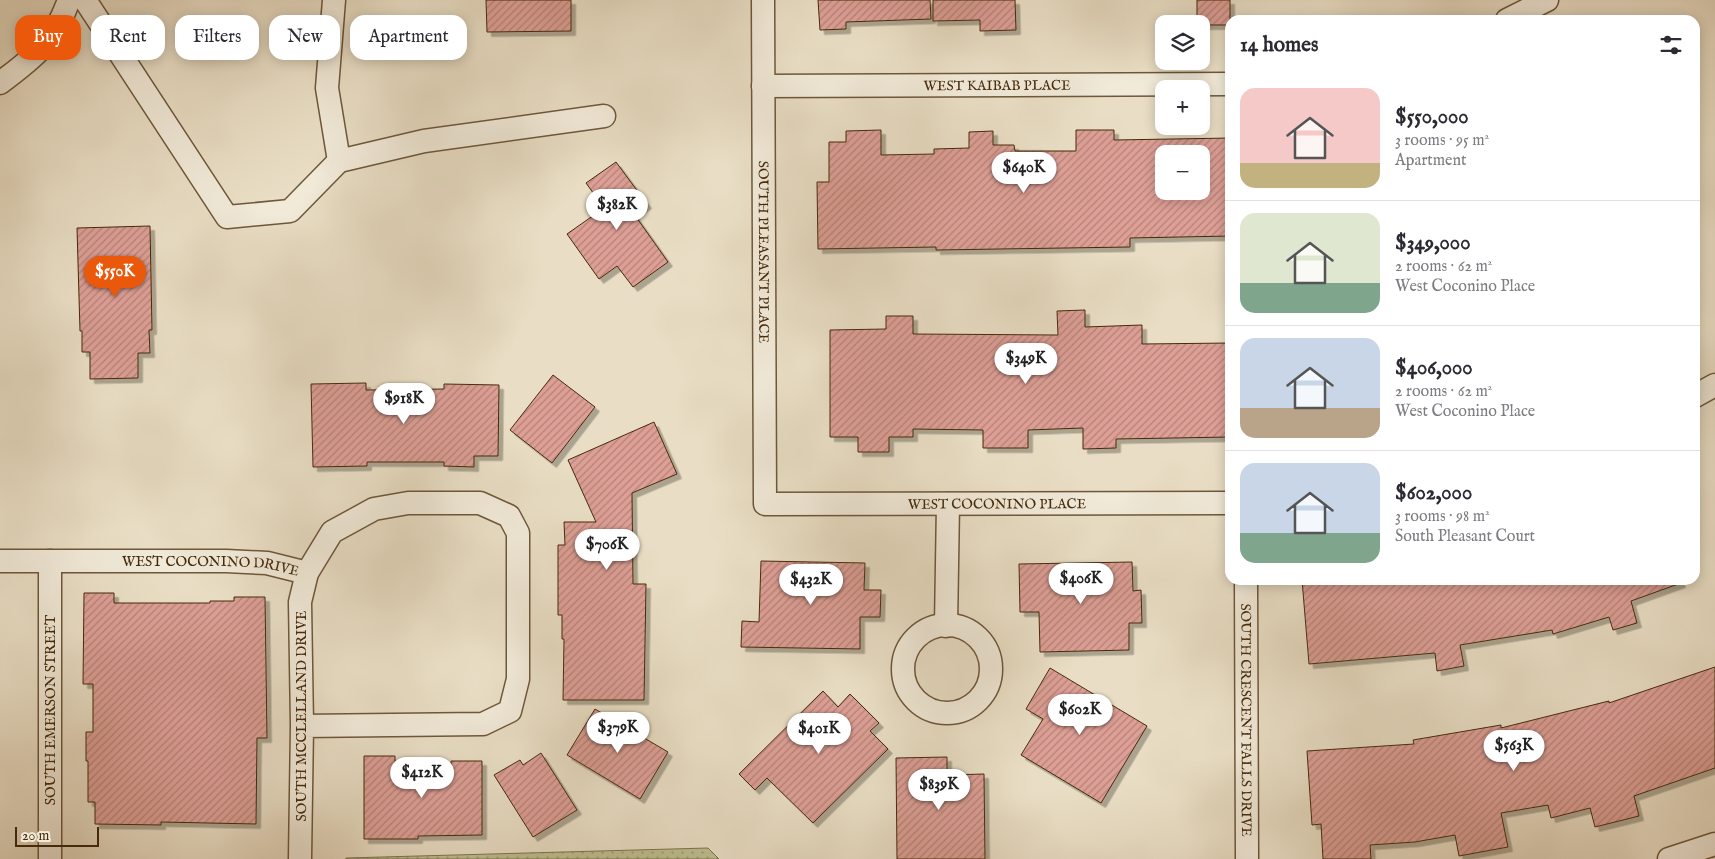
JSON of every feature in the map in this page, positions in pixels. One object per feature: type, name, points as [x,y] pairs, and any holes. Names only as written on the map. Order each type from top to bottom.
[{"type":"street","points":[[0,83],[35,56],[48,42],[59,25],[69,0]]},
{"type":"street","points":[[85,0],[227,217],[290,211],[339,161],[424,141],[604,116]]},
{"type":"street","points":[[334,0],[327,88],[339,161]]},
{"type":"street","name":"SOUTH PLEASANT PLACE","points":[[763,0],[765,504]]},
{"type":"street","points":[[1517,15],[1547,0]]},
{"type":"street","name":"WEST KAIBAB PLACE","points":[[763,86],[1225,84]]},
{"type":"street","points":[[1700,393],[1715,385]]},
{"type":"street","name":"WEST COCONINO DRIVE","points":[[0,561],[226,561],[267,564],[307,573],[332,532],[374,509],[408,503],[480,503],[510,516],[518,534],[518,679],[510,711],[483,724],[302,726]]},
{"type":"street","name":"WEST COCONINO PLACE","points":[[765,504],[1225,503]]},
{"type":"street","points":[[946,626],[948,504]]},
{"type":"street","name":"SOUTH EMERSON STREET","points":[[50,561],[50,859]]},
{"type":"street","name":"SOUTH MCCLELLAND DRIVE","points":[[300,859],[302,726],[300,602],[307,573]]},
{"type":"street","name":"SOUTH CRESCENT FALLS DRIVE","points":[[1246,585],[1247,859]]},
{"type":"street","points":[[1669,859],[1715,844]]},
{"type":"green space","points":[[708,848],[719,859],[346,859],[346,858]]},
{"type":"building","points":[[486,0],[571,0],[571,31],[487,32]]},
{"type":"building","points":[[818,0],[930,0],[931,19],[846,22],[846,29],[820,30]]},
{"type":"building","points":[[933,0],[1015,0],[1016,30],[980,31],[980,20],[933,21]]},
{"type":"building","points":[[1197,0],[1230,0],[1230,15],[1225,15],[1225,25],[1210,25],[1210,15],[1197,15]]},
{"type":"building","points":[[881,130],[881,155],[934,154],[934,149],[969,148],[969,132],[993,131],[993,145],[1014,145],[1015,151],[1076,151],[1076,130],[1114,130],[1114,140],[1225,138],[1225,236],[1130,238],[1130,247],[936,250],[936,247],[818,249],[817,182],[829,182],[829,142],[846,142],[846,131]]},
{"type":"building","points":[[616,162],[647,204],[634,214],[668,262],[633,287],[617,266],[599,279],[567,234],[604,208],[586,183]]},
{"type":"building","points":[[150,226],[152,330],[149,330],[150,353],[138,353],[138,378],[90,379],[90,352],[82,352],[82,331],[80,331],[77,228]]},
{"type":"building","points":[[1085,310],[1085,327],[1142,325],[1142,344],[1225,343],[1225,437],[1116,439],[1116,448],[1083,449],[1083,428],[1028,430],[1028,448],[983,448],[983,430],[913,429],[913,437],[889,437],[889,452],[858,452],[858,437],[830,437],[830,330],[886,329],[886,316],[913,316],[913,334],[1058,335],[1057,311]]},
{"type":"building","points":[[553,375],[595,407],[552,463],[510,430]]},
{"type":"building","points":[[366,383],[366,390],[444,389],[444,384],[499,385],[498,456],[474,456],[474,467],[444,466],[444,462],[367,462],[367,466],[313,467],[311,384]]},
{"type":"building","points":[[654,422],[677,474],[632,493],[633,584],[646,584],[644,700],[563,700],[564,639],[562,639],[562,615],[558,615],[558,545],[565,545],[564,522],[596,522],[568,460]]},
{"type":"building","points":[[761,561],[865,563],[864,590],[881,590],[880,617],[860,617],[860,649],[741,647],[742,621],[759,622]]},
{"type":"building","points":[[1132,562],[1133,591],[1141,590],[1142,623],[1129,623],[1129,650],[1040,652],[1039,612],[1020,612],[1019,564]]},
{"type":"building","points":[[1302,585],[1675,585],[1631,601],[1637,623],[1613,630],[1609,617],[1553,634],[1552,630],[1460,645],[1464,666],[1437,671],[1435,653],[1309,664]]},
{"type":"building","points":[[84,593],[114,593],[114,603],[210,603],[210,601],[234,601],[234,597],[265,597],[267,738],[257,738],[256,824],[161,822],[161,825],[95,824],[95,802],[88,802],[88,761],[86,761],[86,732],[93,732],[93,684],[83,684]]},
{"type":"building","points":[[1715,667],[1715,768],[1634,796],[1639,816],[1595,827],[1590,808],[1551,818],[1548,805],[1501,813],[1508,847],[1459,856],[1455,835],[1415,842],[1370,845],[1371,859],[1323,859],[1321,824],[1312,825],[1307,751],[1414,744],[1413,740],[1501,725],[1501,728],[1609,701],[1609,703]]},
{"type":"building","points":[[1050,668],[1147,726],[1101,803],[1021,755],[1043,719],[1026,709]]},
{"type":"building","points":[[823,691],[838,707],[850,694],[879,723],[870,731],[888,749],[813,823],[767,778],[755,790],[739,774]]},
{"type":"building","points":[[595,709],[668,752],[640,799],[567,755]]},
{"type":"building","points":[[541,753],[577,810],[533,837],[494,775],[520,760],[523,765]]},
{"type":"building","points":[[364,756],[395,756],[395,766],[451,765],[451,761],[482,761],[482,835],[418,836],[418,839],[364,839]]},
{"type":"building","points":[[947,757],[947,775],[984,774],[985,859],[897,859],[896,758]]}]
